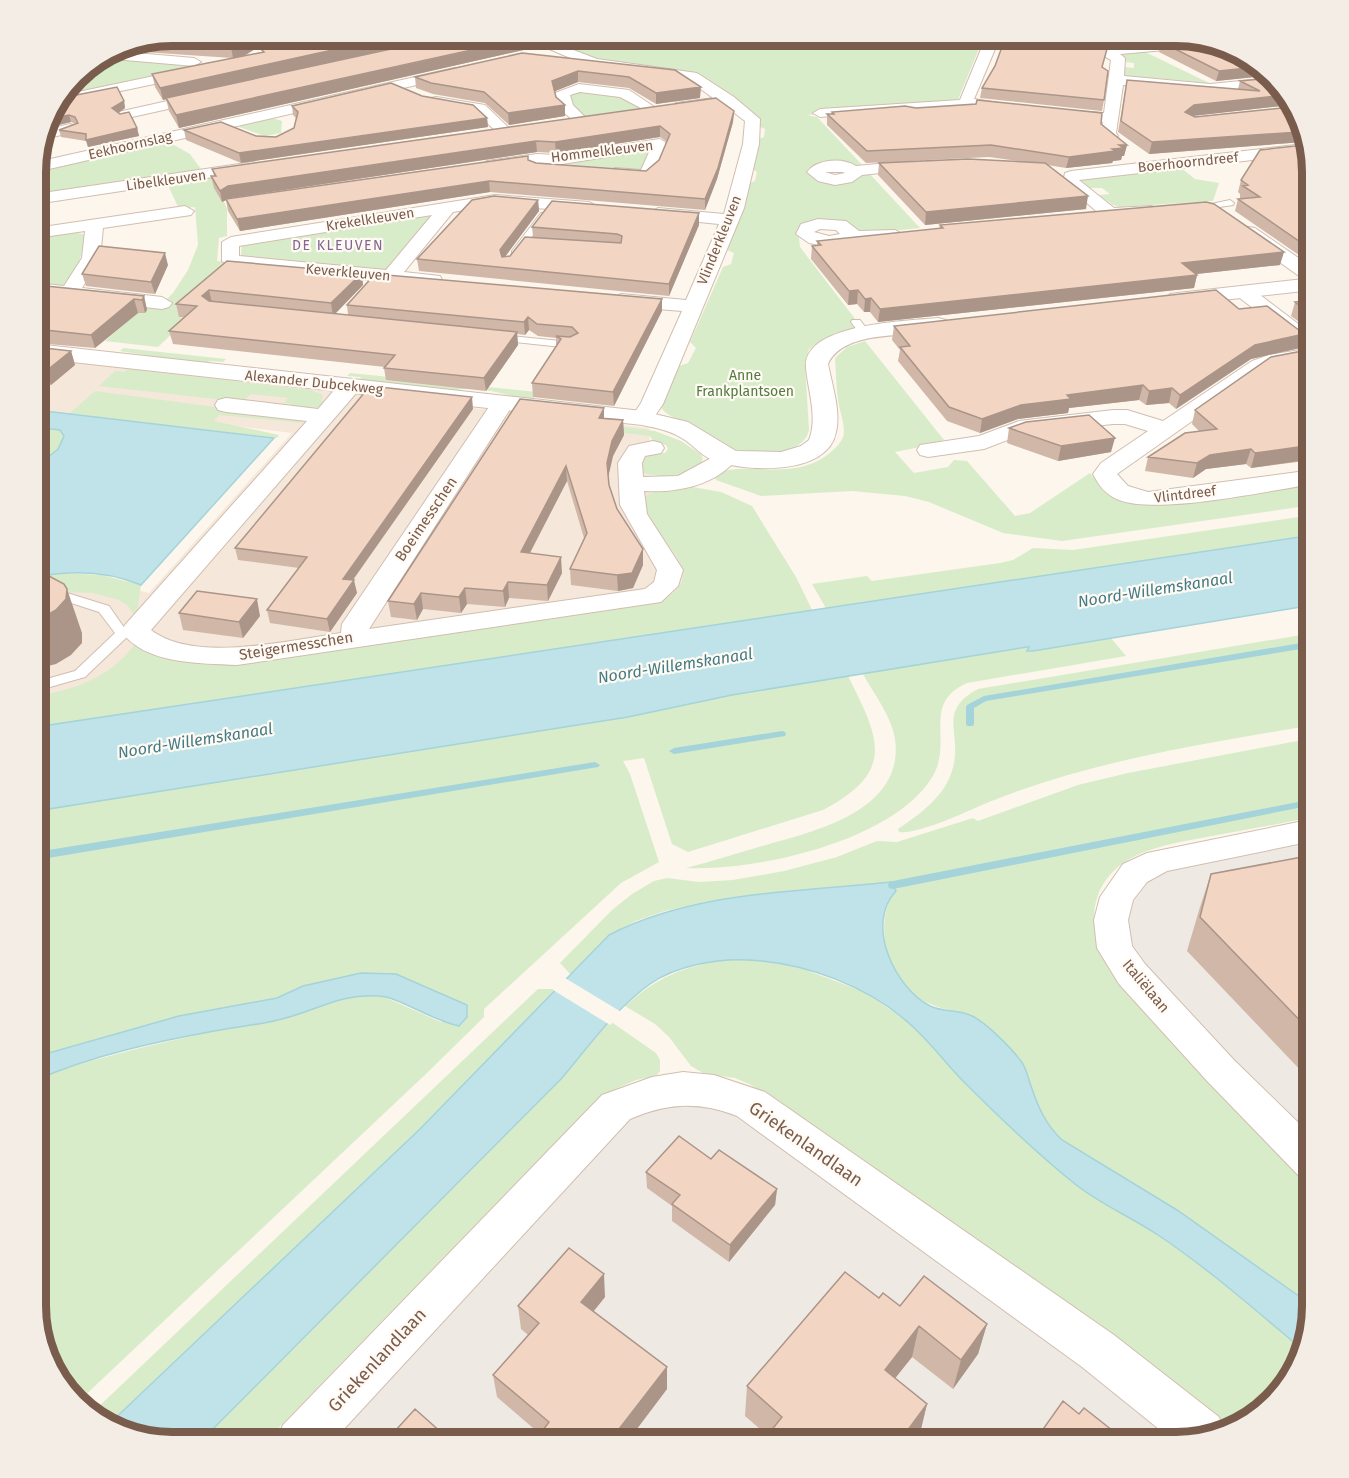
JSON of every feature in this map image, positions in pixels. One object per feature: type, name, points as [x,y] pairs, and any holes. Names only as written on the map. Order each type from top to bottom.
[{"type":"street","points":[[255,57],[270,47]]},
{"type":"street","points":[[340,58],[355,47]]},
{"type":"street","points":[[393,47],[454,52]]},
{"type":"street","name":"Vlinderkleuven","points":[[551,47],[594,63],[692,76],[753,119],[751,144],[729,220],[691,306],[652,404],[642,418]]},
{"type":"street","points":[[970,104],[967,99],[989,47]]},
{"type":"street","points":[[1144,47],[1100,51],[1118,58],[1117,80],[1108,134],[1152,166]]},
{"type":"street","points":[[377,60],[416,49]]},
{"type":"street","points":[[535,54],[556,49]]},
{"type":"street","points":[[72,96],[207,66],[124,56]]},
{"type":"street","name":"Eekhoornslag","points":[[47,164],[450,73],[468,75]]},
{"type":"street","points":[[1117,80],[1210,88],[1265,83]]},
{"type":"street","points":[[394,86],[429,100],[480,108],[510,131],[482,135]]},
{"type":"street","points":[[581,120],[566,107],[562,93],[579,88],[624,93],[652,110]]},
{"type":"street","points":[[480,108],[484,90]]},
{"type":"street","points":[[123,115],[227,92]]},
{"type":"street","points":[[632,113],[729,100]]},
{"type":"street","points":[[820,113],[970,104],[1023,110]]},
{"type":"street","points":[[1045,112],[1111,118]]},
{"type":"street","points":[[275,113],[290,121],[287,129]]},
{"type":"street","points":[[559,124],[601,118]]},
{"type":"street","points":[[224,124],[243,134]]},
{"type":"street","points":[[53,133],[70,129]]},
{"type":"street","name":"Hommelkleuven","points":[[466,169],[532,171],[595,171],[645,175],[651,168],[660,144],[556,160],[532,171]]},
{"type":"street","name":"Boerhoorndreef","points":[[1110,214],[1063,174],[1300,150]]},
{"type":"street","points":[[855,171],[936,164]]},
{"type":"street","name":"Libelkleuven","points":[[47,197],[272,165]]},
{"type":"street","points":[[510,200],[532,171]]},
{"type":"street","name":"Krekelkleuven","points":[[229,251],[231,242],[495,200],[611,209]]},
{"type":"street","points":[[1199,206],[1217,210],[1302,269]]},
{"type":"street","name":"Krekelkleuven","points":[[382,278],[448,207]]},
{"type":"street","points":[[1086,216],[1168,208]]},
{"type":"street","points":[[47,231],[185,211]]},
{"type":"street","points":[[635,211],[729,220]]},
{"type":"street","points":[[70,293],[91,258],[95,224]]},
{"type":"street","points":[[850,237],[911,233]]},
{"type":"street","name":"Keverkleuven","points":[[229,251],[231,261],[382,278],[448,282]]},
{"type":"street","points":[[1154,302],[1302,285]]},
{"type":"street","points":[[1244,292],[1302,337]]},
{"type":"street","points":[[47,293],[70,293],[162,303]]},
{"type":"street","points":[[600,297],[691,306]]},
{"type":"street","points":[[632,483],[685,483],[696,479],[726,457],[773,461],[802,455],[818,447],[824,434],[818,356],[831,343],[860,328],[959,323]]},
{"type":"street","name":"Alexander Dubcekweg","points":[[47,352],[642,418],[662,422],[692,433],[709,449],[726,457]]},
{"type":"street","name":"Vlintdreef","points":[[1302,356],[1269,360],[1259,365],[1109,468],[1106,474],[1120,491],[1139,499],[1155,499],[1302,479]]},
{"type":"street","points":[[129,632],[350,386]]},
{"type":"street","name":"Boeimesschen","points":[[354,637],[356,624],[503,403]]},
{"type":"street","points":[[226,405],[324,416]]},
{"type":"street","points":[[943,452],[984,442],[1019,428],[1113,417],[1127,417],[1165,429]]},
{"type":"street","name":"Steigermesschen","points":[[129,632],[162,646],[196,654],[237,656],[354,637],[634,600],[658,593],[664,589],[670,570],[635,514],[632,505],[630,463],[638,450],[652,448]]},
{"type":"street","name":"Italiëlaan","points":[[1302,832],[1159,861],[1135,873],[1117,897],[1111,920],[1115,948],[1132,974],[1221,1071],[1302,1152]]},
{"type":"street","name":"Griekenlandlaan","points":[[309,1432],[616,1107],[645,1095],[678,1086],[717,1090],[751,1104],[1098,1351],[1196,1429]]},
{"type":"lane","points":[[506,265],[552,203]]},
{"type":"lane","points":[[1199,206],[1230,203]]},
{"type":"lane","points":[[523,243],[535,244]]},
{"type":"lane","points":[[489,337],[571,345]]},
{"type":"lane","points":[[47,684],[80,674],[129,632],[104,609],[67,597]]},
{"type":"shaded area","points":[[47,359],[649,428],[653,505],[709,593],[656,604],[47,696],[47,587],[115,584],[149,593],[292,433],[95,408],[47,448]]},
{"type":"shaded area","points":[[1302,833],[1302,1152],[1132,974],[1117,897],[1135,873]]},
{"type":"shaded area","points":[[717,1090],[1098,1351],[1196,1429],[1177,1432],[309,1432],[616,1107]]},
{"type":"green space","name":"Anne Frankplantsoen","points":[[563,47],[980,47],[957,102],[807,115],[817,117],[863,166],[818,164],[808,169],[810,175],[815,178],[867,171],[920,228],[862,234],[851,226],[800,226],[798,229],[800,247],[862,328],[835,333],[809,349],[805,364],[809,430],[804,440],[796,447],[771,453],[731,449],[718,443],[696,426],[671,416],[660,406],[679,366],[688,363],[696,348],[690,342],[723,267],[731,264],[734,253],[727,250],[749,183],[755,181],[757,172],[752,169],[759,139],[764,137],[765,129],[760,127],[760,118],[700,75],[605,62]]},
{"type":"green space","points":[[1139,49],[1209,83],[1155,78],[1154,82],[1124,77],[1124,67],[1134,68],[1134,63],[1124,62],[1117,55]]},
{"type":"green space","points":[[115,60],[202,66],[76,91],[83,83]]},
{"type":"green space","points":[[568,92],[621,94],[644,109],[585,117],[570,105]]},
{"type":"green space","points":[[269,117],[282,121],[281,133],[265,136],[239,127],[242,123]]},
{"type":"green space","points":[[165,140],[190,154],[203,172],[47,193],[47,167]]},
{"type":"green space","points":[[654,148],[643,170],[550,163]]},
{"type":"green space","points":[[1181,168],[1195,179],[1219,183],[1213,201],[1120,207],[1099,195],[1110,194],[1102,188],[1090,188],[1081,180]]},
{"type":"green space","points":[[214,176],[227,209],[227,236],[219,238],[217,261],[234,263],[199,308],[158,347],[105,341],[146,305],[168,298],[173,293],[188,270],[198,245],[195,207],[179,209],[167,183]]},
{"type":"green space","points":[[428,215],[434,218],[390,271],[241,256],[242,241]]},
{"type":"green space","points":[[70,232],[83,234],[86,238],[78,266],[66,287],[47,284],[47,235]]},
{"type":"green space","points":[[865,341],[944,440],[895,452],[914,473],[948,467],[954,460],[967,461],[1015,516],[1030,513],[1090,473],[1102,487],[1116,496],[1124,500],[1150,505],[1302,484],[1302,507],[1062,541],[1003,533],[929,502],[905,496],[852,491],[761,496],[716,480],[714,476],[739,469],[802,467],[818,461],[839,444],[844,431],[837,394],[835,358],[847,347]]},
{"type":"green space","points":[[123,348],[226,359],[223,362],[211,361],[199,364],[120,351]]},
{"type":"green space","points":[[127,369],[311,390],[323,395],[321,401],[327,402],[314,408],[290,408],[292,404],[284,403],[288,398],[251,394],[242,402],[99,386],[115,371],[124,372]]},
{"type":"green space","points":[[350,373],[537,392],[532,400],[483,390],[455,391],[364,382],[360,377],[347,376]]},
{"type":"green space","points":[[95,391],[305,419],[302,423],[219,415],[214,421],[279,435],[277,438],[69,414]]},
{"type":"green space","points":[[516,413],[655,431],[681,441],[702,455],[701,463],[697,470],[680,476],[649,474],[642,472],[639,463],[645,455],[665,453],[668,449],[666,445],[654,443],[650,436],[506,419]]},
{"type":"green space","points":[[47,428],[60,430],[64,436],[58,449],[47,458]]},
{"type":"green space","points":[[687,486],[721,492],[752,506],[796,577],[813,612],[47,725],[47,694],[78,686],[103,674],[125,656],[134,645],[166,660],[234,665],[660,602],[677,590],[683,577],[680,564],[673,551],[653,524],[646,510],[645,496],[661,489]]},
{"type":"green space","points":[[1302,517],[1302,537],[827,610],[812,584],[867,576],[872,581],[1000,563],[1013,560],[1033,548],[1073,550]]},
{"type":"green space","points":[[62,573],[102,575],[141,585],[136,618],[128,606],[119,600],[93,593],[60,592],[47,584],[47,575]]},
{"type":"green space","points":[[1302,635],[1302,727],[1108,764],[1028,787],[931,826],[899,832],[898,829],[937,797],[948,780],[955,758],[953,725],[957,706],[978,689]]},
{"type":"green space","points":[[1111,638],[1126,656],[967,683],[953,691],[945,701],[942,711],[939,761],[934,774],[916,797],[890,817],[858,834],[786,857],[715,868],[686,868],[809,833],[853,813],[872,800],[886,784],[894,763],[895,739],[886,714],[863,674],[1027,647],[1033,651]]},
{"type":"green space","points":[[848,676],[868,718],[873,735],[875,752],[872,767],[847,796],[823,810],[688,852],[672,844],[644,758],[623,761],[630,774],[659,862],[621,883],[484,1009],[484,1017],[428,1072],[83,1395],[63,1369],[56,1354],[49,1330],[46,1306],[46,1076],[64,1068],[140,1048],[218,1030],[280,1020],[347,996],[382,996],[441,1022],[467,1005],[396,974],[303,986],[277,998],[179,1016],[46,1054],[46,809],[628,717],[732,695]]},
{"type":"green space","points":[[1302,740],[1302,819],[1166,845],[1128,860],[1113,872],[1102,886],[1096,901],[1094,918],[1096,936],[1102,954],[1112,972],[1195,1066],[1302,1174],[1302,1298],[1177,1210],[1062,1140],[1048,1127],[1037,1104],[972,1015],[932,1005],[918,998],[902,984],[889,958],[884,929],[889,901],[896,891],[891,882],[700,903],[665,911],[636,921],[609,935],[571,975],[560,963],[612,910],[632,894],[654,881],[667,878],[699,882],[733,880],[784,871],[837,857],[877,841],[897,842],[973,818],[978,821],[1078,785],[1128,773]]},
{"type":"green space","points":[[725,959],[765,961],[803,969],[865,992],[912,1025],[967,1086],[1077,1186],[1156,1234],[1205,1268],[1296,1344],[1281,1376],[1266,1395],[1253,1406],[1223,1423],[1169,1379],[792,1112],[751,1085],[735,1078],[705,1074],[691,1066],[669,1037],[655,1024],[625,1006],[660,980],[695,966]]},
{"type":"green space","points":[[538,989],[558,989],[420,1129],[115,1418],[98,1407]]},
{"type":"green space","points":[[610,1021],[656,1053],[660,1060],[660,1071],[656,1076],[636,1080],[600,1096],[275,1432],[210,1432],[562,1078]]},
{"type":"water","points":[[47,411],[274,438],[141,585],[103,574],[63,573],[47,575],[47,458],[58,449],[64,436],[60,430],[47,428]]},
{"type":"water","name":"Noord-Willemskanaal","points":[[1302,537],[1302,607],[1033,651],[1027,651],[1029,647],[1027,647],[732,695],[628,717],[46,809],[47,725]]},
{"type":"water","points":[[891,882],[896,891],[887,905],[883,920],[884,937],[895,970],[905,985],[930,1006],[965,1013],[976,1018],[1004,1042],[1023,1063],[1043,1115],[1062,1140],[1177,1210],[1302,1298],[1301,1322],[1296,1344],[1232,1290],[1177,1248],[1075,1184],[995,1112],[912,1026],[876,999],[836,979],[792,966],[748,960],[724,960],[697,964],[672,972],[650,984],[626,1004],[562,1078],[210,1432],[156,1430],[115,1418],[420,1129],[609,935],[676,910],[711,902],[783,892]]},
{"type":"water","points":[[361,973],[396,974],[467,1005],[467,1017],[459,1026],[387,997],[352,997],[271,1022],[197,1034],[126,1050],[46,1076],[46,1054],[179,1016],[277,998],[303,986]]},
{"type":"pier","points":[[565,978],[623,1013],[610,1025],[553,990]]},
{"type":"building","points":[[264,47],[346,47],[160,88],[152,74],[264,52],[261,49]]},
{"type":"building","points":[[400,47],[468,49],[485,47],[176,115],[166,98]]},
{"type":"building","points":[[1002,47],[1107,49],[1102,67],[1108,71],[1104,100],[982,88],[995,66]]},
{"type":"building","points":[[1171,47],[1209,51],[1232,59],[1247,68],[1219,71]]},
{"type":"building","points":[[522,53],[675,70],[701,87],[656,93],[629,77],[578,71],[552,81],[556,97],[565,105],[508,113],[484,92],[431,83],[415,77]]},
{"type":"building","points":[[1261,79],[1277,96],[1194,105],[1185,112],[1195,117],[1285,108],[1296,132],[1152,142],[1121,121],[1127,80],[1260,91],[1240,81]]},
{"type":"building","points":[[391,83],[422,96],[473,105],[487,118],[239,153],[184,130],[221,122],[256,136],[276,137],[294,128],[298,112],[292,106]]},
{"type":"building","points":[[117,87],[124,101],[112,108],[120,114],[129,112],[137,128],[86,140],[86,134],[59,130],[78,123],[75,117],[69,115],[59,117],[72,96]]},
{"type":"building","points":[[716,98],[734,111],[718,168],[705,199],[489,181],[237,219],[226,199],[528,156],[528,160],[536,163],[646,171],[659,160],[670,134],[660,126],[555,142],[536,141],[228,186],[220,191],[211,176],[216,176],[212,169]]},
{"type":"building","points":[[977,100],[1102,113],[1101,124],[1127,145],[1119,145],[1124,148],[1112,149],[1115,151],[1069,157],[991,145],[867,151],[827,114],[905,106],[916,108],[976,104]]},
{"type":"building","points":[[1299,146],[1302,164],[1302,243],[1238,199],[1260,197],[1243,186],[1248,185],[1241,180],[1260,150]]},
{"type":"building","points":[[968,159],[1045,163],[1088,196],[926,212],[879,163]]},
{"type":"building","points":[[494,196],[538,200],[500,250],[502,257],[510,256],[525,237],[621,243],[622,236],[617,234],[532,227],[552,201],[699,213],[669,284],[417,259],[472,200]]},
{"type":"building","points":[[1206,202],[1214,204],[1284,252],[1182,263],[1197,275],[880,309],[871,298],[865,299],[858,290],[849,291],[812,246],[821,245],[817,241],[943,228],[940,225]]},
{"type":"building","points":[[99,246],[165,253],[151,282],[82,274]]},
{"type":"building","points":[[227,261],[362,273],[331,303],[209,290],[202,296],[209,301],[517,332],[484,378],[384,368],[395,355],[169,331],[197,306],[176,304]]},
{"type":"building","points":[[375,274],[662,299],[613,392],[532,383],[561,339],[556,336],[570,337],[578,333],[572,327],[537,324],[528,317],[524,322],[347,305]]},
{"type":"building","points":[[47,286],[144,296],[142,300],[134,299],[91,335],[47,330]]},
{"type":"building","points":[[1216,290],[1239,309],[1267,306],[1302,334],[1255,345],[1180,395],[1172,388],[1149,391],[1143,385],[1067,395],[1071,399],[1021,405],[982,419],[949,407],[900,347],[910,346],[894,326]]},
{"type":"building","points":[[47,348],[71,351],[47,370]]},
{"type":"building","points":[[1302,351],[1302,447],[1255,453],[1251,449],[1210,455],[1197,463],[1148,457],[1185,433],[1217,429],[1195,410],[1271,357]]},
{"type":"building","points":[[370,386],[472,397],[343,579],[354,580],[327,619],[267,610],[307,557],[235,548]]},
{"type":"building","points":[[520,399],[604,408],[599,418],[623,420],[612,441],[607,463],[609,485],[617,509],[643,549],[632,573],[617,575],[570,569],[587,533],[566,466],[521,552],[561,557],[547,585],[508,582],[503,591],[465,588],[459,597],[421,593],[414,604],[388,601]]},
{"type":"building","points":[[1089,415],[1115,438],[1061,446],[1009,428],[1026,422]]},
{"type":"building","points":[[47,576],[64,584],[67,589],[66,599],[56,610],[47,615]]},
{"type":"building","points":[[197,591],[257,599],[239,622],[179,613]]},
{"type":"building","points":[[1302,857],[1302,1023],[1200,917],[1211,874]]},
{"type":"building","points":[[679,1136],[711,1159],[719,1150],[777,1189],[730,1245],[672,1204],[680,1195],[646,1172]]},
{"type":"building","points":[[569,1248],[604,1274],[581,1302],[667,1367],[617,1432],[542,1432],[549,1422],[493,1375],[539,1323],[518,1306]]},
{"type":"building","points":[[845,1272],[879,1298],[883,1293],[900,1306],[924,1276],[987,1324],[961,1360],[919,1326],[885,1370],[927,1404],[906,1432],[770,1432],[782,1417],[747,1386]]},
{"type":"building","points":[[1063,1401],[1079,1414],[1084,1408],[1114,1432],[1041,1432]]},
{"type":"building","points":[[415,1409],[441,1432],[394,1432]]},
{"type":"waterway","points":[[970,724],[970,707],[984,699],[1302,646]]},
{"type":"waterway","points":[[674,751],[782,734]]},
{"type":"waterway","points":[[46,854],[595,765]]},
{"type":"waterway","points":[[893,885],[1302,804]]},
{"type":"district","name":"DE KLEUVEN","points":[[338,245]]}]
